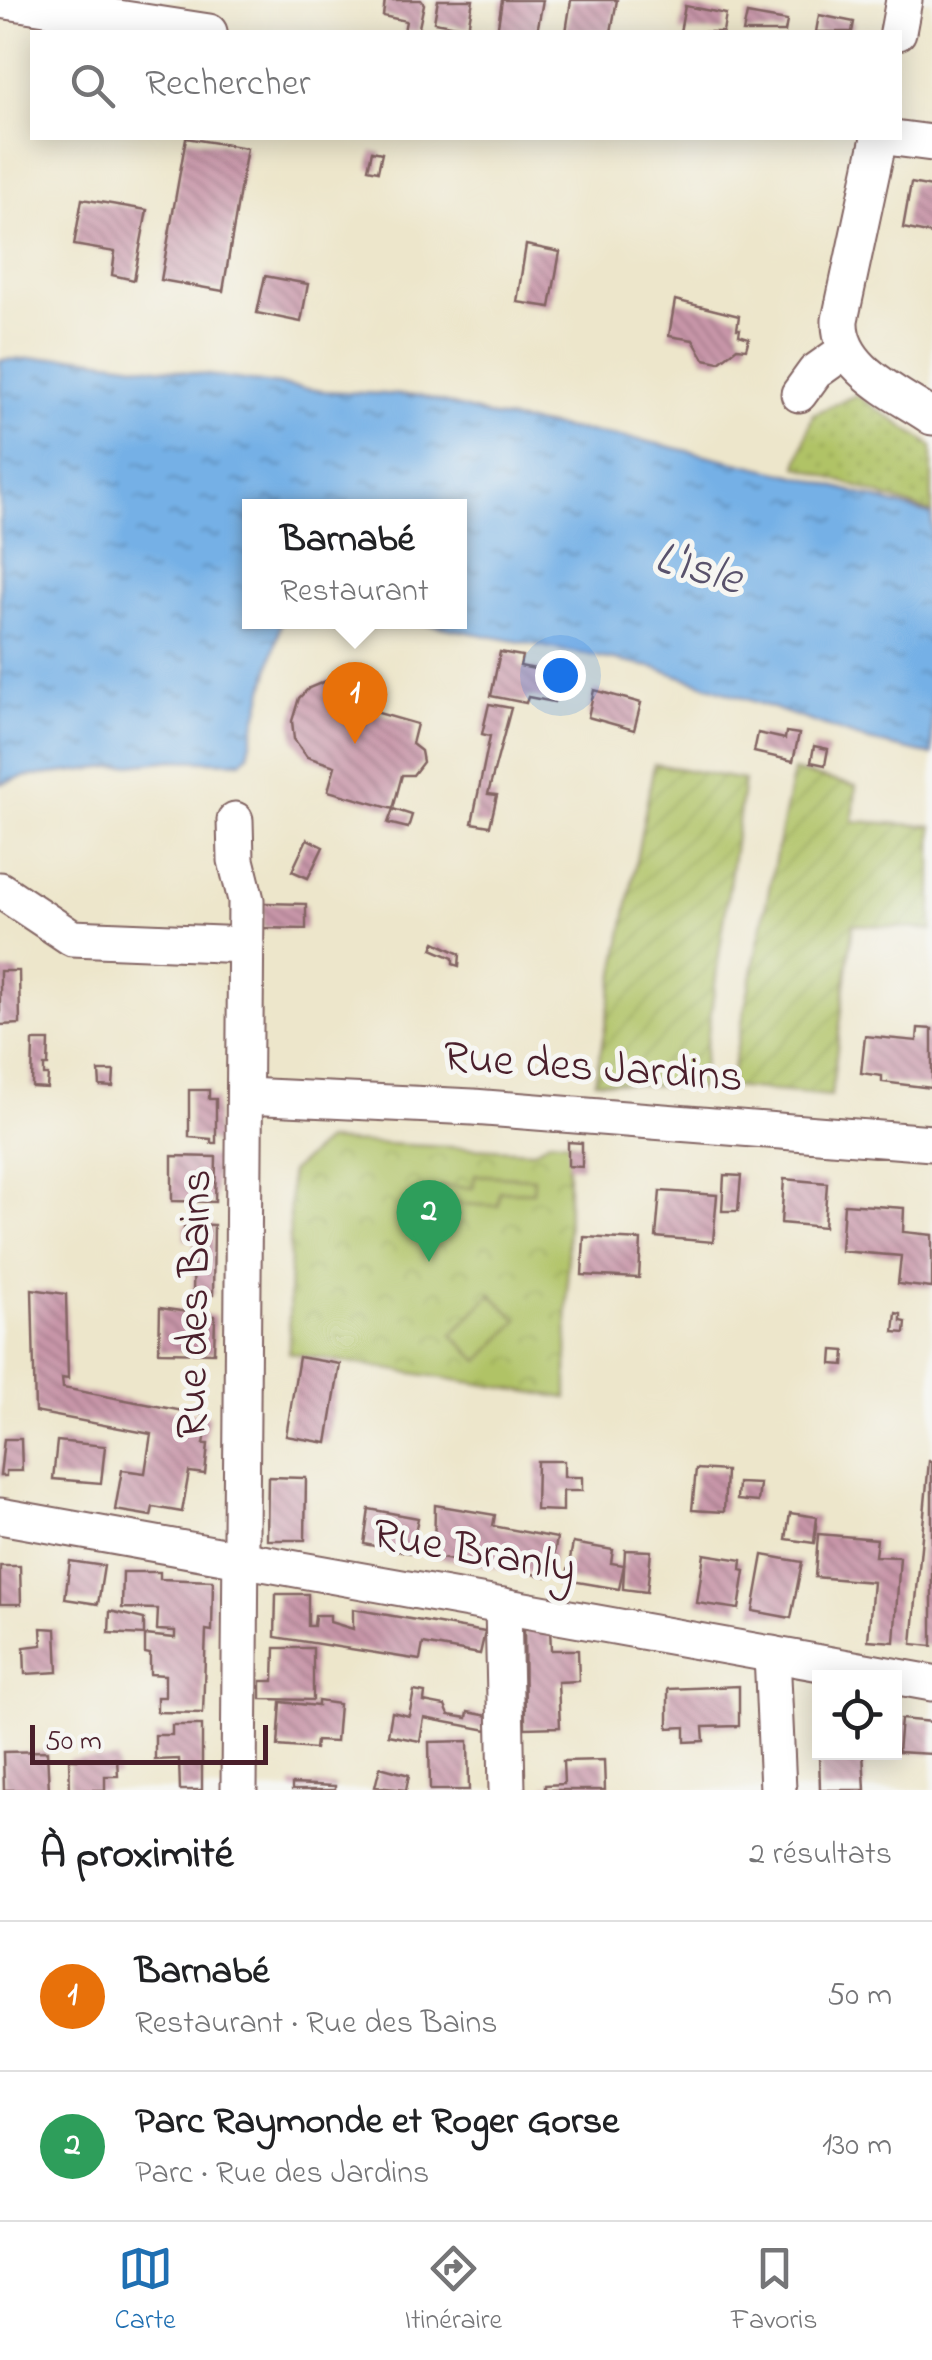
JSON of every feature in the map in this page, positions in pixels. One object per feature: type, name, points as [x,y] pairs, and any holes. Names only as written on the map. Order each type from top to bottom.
[{"type":"street","points":[[0,0],[196,30]]},
{"type":"street","points":[[898,30],[904,0]]},
{"type":"street","points":[[902,139],[932,143]]},
{"type":"street","points":[[878,140],[840,320],[841,339],[846,350],[870,375],[932,417]]},
{"type":"street","points":[[799,394],[814,372],[846,350]]},
{"type":"street","name":"Rue des Bains","points":[[235,820],[236,860],[246,900],[240,1790]]},
{"type":"street","points":[[0,890],[72,938],[246,945]]},
{"type":"street","name":"Rue des Jardins","points":[[246,1096],[474,1107],[932,1143]]},
{"type":"street","name":"Rue Branly","points":[[0,1516],[932,1683]]},
{"type":"street","points":[[503,1606],[507,1790]]},
{"type":"street","points":[[772,1654],[778,1790]]},
{"type":"green space","points":[[856,395],[932,446],[932,513],[797,466],[813,414]]},
{"type":"green space","points":[[654,764],[744,780],[700,1089],[595,1081]]},
{"type":"green space","points":[[793,771],[856,786],[853,821],[932,826],[932,930],[853,924],[831,1096],[729,1087]]},
{"type":"green space","points":[[550,1140],[572,1142],[568,1166],[567,1398],[289,1353],[290,1172],[326,1141],[534,1151]]},
{"type":"green space","points":[[475,1175],[534,1178],[533,1192],[500,1191],[498,1206],[440,1203],[440,1186],[473,1188]]},
{"type":"green space","points":[[491,1294],[518,1321],[479,1361],[452,1335]]},
{"type":"water","name":"L'Isle","points":[[79,357],[323,391],[422,396],[493,417],[645,441],[809,479],[932,515],[932,755],[869,741],[656,668],[452,629],[467,629],[467,499],[242,499],[242,629],[279,629],[248,754],[241,762],[173,760],[23,777],[0,784],[0,360]]},
{"type":"building","points":[[385,0],[421,0],[424,4],[418,30],[404,30],[406,21],[383,16]]},
{"type":"building","points":[[438,0],[473,0],[468,28],[434,22]]},
{"type":"building","points":[[502,0],[543,0],[537,30],[497,30]]},
{"type":"building","points":[[571,0],[617,0],[611,30],[566,30]]},
{"type":"building","points":[[685,6],[726,14],[723,30],[680,30]]},
{"type":"building","points":[[747,14],[787,21],[785,30],[743,30]]},
{"type":"building","points":[[819,15],[854,22],[852,30],[816,30]]},
{"type":"building","points":[[186,140],[247,148],[223,291],[161,280]]},
{"type":"building","points":[[372,151],[382,153],[378,171],[368,169]]},
{"type":"building","points":[[911,183],[932,187],[932,234],[903,228]]},
{"type":"building","points":[[82,199],[147,210],[134,280],[112,275],[115,252],[74,245]]},
{"type":"building","points":[[526,245],[560,252],[550,307],[517,302]]},
{"type":"building","points":[[265,276],[308,284],[301,322],[257,313]]},
{"type":"building","points":[[675,300],[739,316],[739,335],[749,338],[746,349],[737,348],[719,362],[704,359],[693,340],[669,336]]},
{"type":"building","points":[[500,652],[522,656],[520,666],[560,674],[554,702],[528,697],[526,703],[491,696]]},
{"type":"building","points":[[328,680],[351,686],[365,700],[368,710],[417,724],[412,744],[421,751],[423,762],[413,775],[402,775],[393,809],[328,791],[335,766],[307,757],[294,739],[292,721],[299,698],[309,688]]},
{"type":"building","points":[[594,690],[641,703],[634,730],[588,717]]},
{"type":"building","points":[[489,704],[511,708],[488,794],[497,795],[490,826],[472,823],[490,736],[482,734]]},
{"type":"building","points":[[786,732],[799,734],[793,761],[754,752],[758,733],[785,739]]},
{"type":"building","points":[[814,746],[828,749],[825,765],[811,762]]},
{"type":"building","points":[[393,809],[412,815],[408,828],[388,823]]},
{"type":"building","points":[[307,839],[323,847],[308,878],[292,871]]},
{"type":"building","points":[[263,903],[306,904],[306,929],[263,928]]},
{"type":"building","points":[[435,942],[460,954],[459,966],[453,964],[453,958],[432,949]]},
{"type":"building","points":[[0,971],[19,971],[20,1024],[0,1025]]},
{"type":"building","points":[[918,1028],[932,1029],[932,1088],[882,1082],[882,1076],[861,1073],[865,1036],[917,1041]]},
{"type":"building","points":[[33,1041],[49,1041],[48,1066],[44,1066],[47,1088],[32,1087]]},
{"type":"building","points":[[99,1071],[114,1071],[113,1087],[100,1086]]},
{"type":"building","points":[[189,1090],[209,1090],[209,1099],[216,1099],[216,1143],[189,1137]]},
{"type":"building","points":[[568,1142],[582,1143],[582,1167],[568,1166]]},
{"type":"building","points":[[172,1156],[216,1157],[215,1202],[172,1201]]},
{"type":"building","points":[[724,1175],[741,1176],[738,1211],[722,1211]]},
{"type":"building","points":[[784,1179],[827,1183],[824,1227],[781,1223]]},
{"type":"building","points":[[660,1191],[717,1195],[713,1242],[656,1237]]},
{"type":"building","points":[[844,1204],[904,1208],[903,1232],[932,1235],[932,1288],[898,1284],[901,1256],[841,1251]]},
{"type":"building","points":[[184,1224],[214,1225],[213,1295],[193,1294],[194,1240],[184,1240]]},
{"type":"building","points":[[584,1237],[641,1240],[639,1278],[582,1275]]},
{"type":"building","points":[[32,1289],[66,1294],[68,1379],[62,1378],[63,1388],[209,1416],[204,1444],[208,1444],[205,1474],[189,1472],[182,1512],[153,1507],[151,1516],[115,1510],[122,1470],[145,1473],[151,1434],[35,1412]]},
{"type":"building","points":[[160,1308],[215,1316],[214,1353],[159,1352]]},
{"type":"building","points":[[896,1313],[906,1322],[905,1333],[894,1332]]},
{"type":"building","points":[[833,1350],[845,1351],[844,1365],[832,1364]]},
{"type":"building","points":[[299,1357],[340,1364],[327,1443],[286,1436]]},
{"type":"building","points":[[4,1439],[21,1439],[22,1471],[6,1471],[6,1476],[0,1476]]},
{"type":"building","points":[[57,1441],[105,1446],[101,1483],[53,1479]]},
{"type":"building","points":[[537,1461],[564,1461],[564,1477],[582,1477],[582,1491],[563,1491],[563,1511],[536,1510]]},
{"type":"building","points":[[932,1461],[932,1646],[912,1644]]},
{"type":"building","points":[[696,1469],[726,1471],[724,1512],[692,1510]]},
{"type":"building","points":[[268,1477],[306,1478],[305,1540],[267,1540]]},
{"type":"building","points":[[738,1483],[760,1484],[758,1502],[737,1500]]},
{"type":"building","points":[[435,1505],[495,1515],[493,1526],[557,1538],[550,1577],[434,1557]]},
{"type":"building","points":[[369,1509],[418,1518],[411,1553],[364,1544]]},
{"type":"building","points":[[790,1513],[817,1517],[814,1543],[786,1539]]},
{"type":"building","points":[[818,1534],[877,1539],[875,1556],[900,1557],[894,1642],[868,1640],[873,1582],[815,1577]]},
{"type":"building","points":[[573,1543],[613,1550],[611,1563],[624,1565],[619,1589],[566,1580]]},
{"type":"building","points":[[625,1550],[651,1551],[647,1592],[623,1589]]},
{"type":"building","points":[[704,1554],[742,1560],[741,1570],[745,1571],[739,1609],[697,1603]]},
{"type":"building","points":[[763,1555],[802,1562],[791,1618],[753,1611]]},
{"type":"building","points":[[70,1561],[104,1566],[98,1604],[65,1599]]},
{"type":"building","points":[[0,1566],[20,1566],[21,1604],[0,1604]]},
{"type":"building","points":[[123,1572],[160,1572],[160,1579],[213,1581],[212,1631],[206,1630],[203,1713],[157,1712],[157,1697],[165,1697],[165,1675],[150,1674],[145,1635],[175,1638],[175,1631],[157,1630],[158,1609],[122,1608]]},
{"type":"building","points":[[276,1594],[308,1594],[308,1626],[314,1626],[315,1615],[330,1615],[330,1622],[353,1629],[353,1609],[485,1632],[480,1654],[423,1644],[420,1660],[275,1637]]},
{"type":"building","points":[[110,1611],[144,1619],[144,1635],[109,1633]]},
{"type":"building","points":[[524,1621],[550,1628],[551,1650],[578,1650],[579,1681],[558,1682],[560,1727],[525,1728]]},
{"type":"building","points":[[41,1628],[56,1629],[58,1672],[25,1674],[24,1647],[42,1645]]},
{"type":"building","points":[[275,1648],[313,1648],[313,1700],[261,1699],[261,1681],[274,1681]]},
{"type":"building","points":[[739,1686],[739,1726],[703,1727],[704,1741],[685,1742],[685,1727],[668,1728],[668,1689]]},
{"type":"building","points":[[414,1691],[425,1693],[424,1702],[445,1706],[449,1715],[467,1718],[468,1712],[493,1717],[493,1731],[424,1718],[420,1741],[388,1735],[392,1712],[409,1716]]},
{"type":"building","points":[[318,1701],[339,1704],[336,1742],[316,1741],[315,1749],[278,1746],[281,1702],[318,1706]]},
{"type":"building","points":[[902,1719],[932,1722],[932,1754],[902,1752]]},
{"type":"building","points":[[172,1725],[202,1725],[202,1790],[180,1790],[179,1759],[155,1760],[155,1735],[172,1735]]},
{"type":"building","points":[[468,1741],[469,1790],[430,1790],[429,1742]]},
{"type":"building","points":[[47,1751],[49,1790],[4,1790],[3,1752]]},
{"type":"building","points":[[69,1759],[117,1759],[118,1776],[105,1776],[105,1790],[70,1790]]},
{"type":"building","points":[[604,1760],[605,1790],[545,1790],[545,1785],[564,1784],[563,1761]]},
{"type":"building","points":[[819,1760],[863,1760],[865,1790],[820,1790]]},
{"type":"building","points":[[380,1767],[409,1775],[406,1790],[375,1787]]},
{"type":"building","points":[[292,1784],[335,1786],[335,1790],[292,1790]]},
{"type":"place","name":"Barnabé","points":[[355,744]]},
{"type":"place","name":"Parc Raymonde et Roger Gorse","points":[[429,1262]]}]
